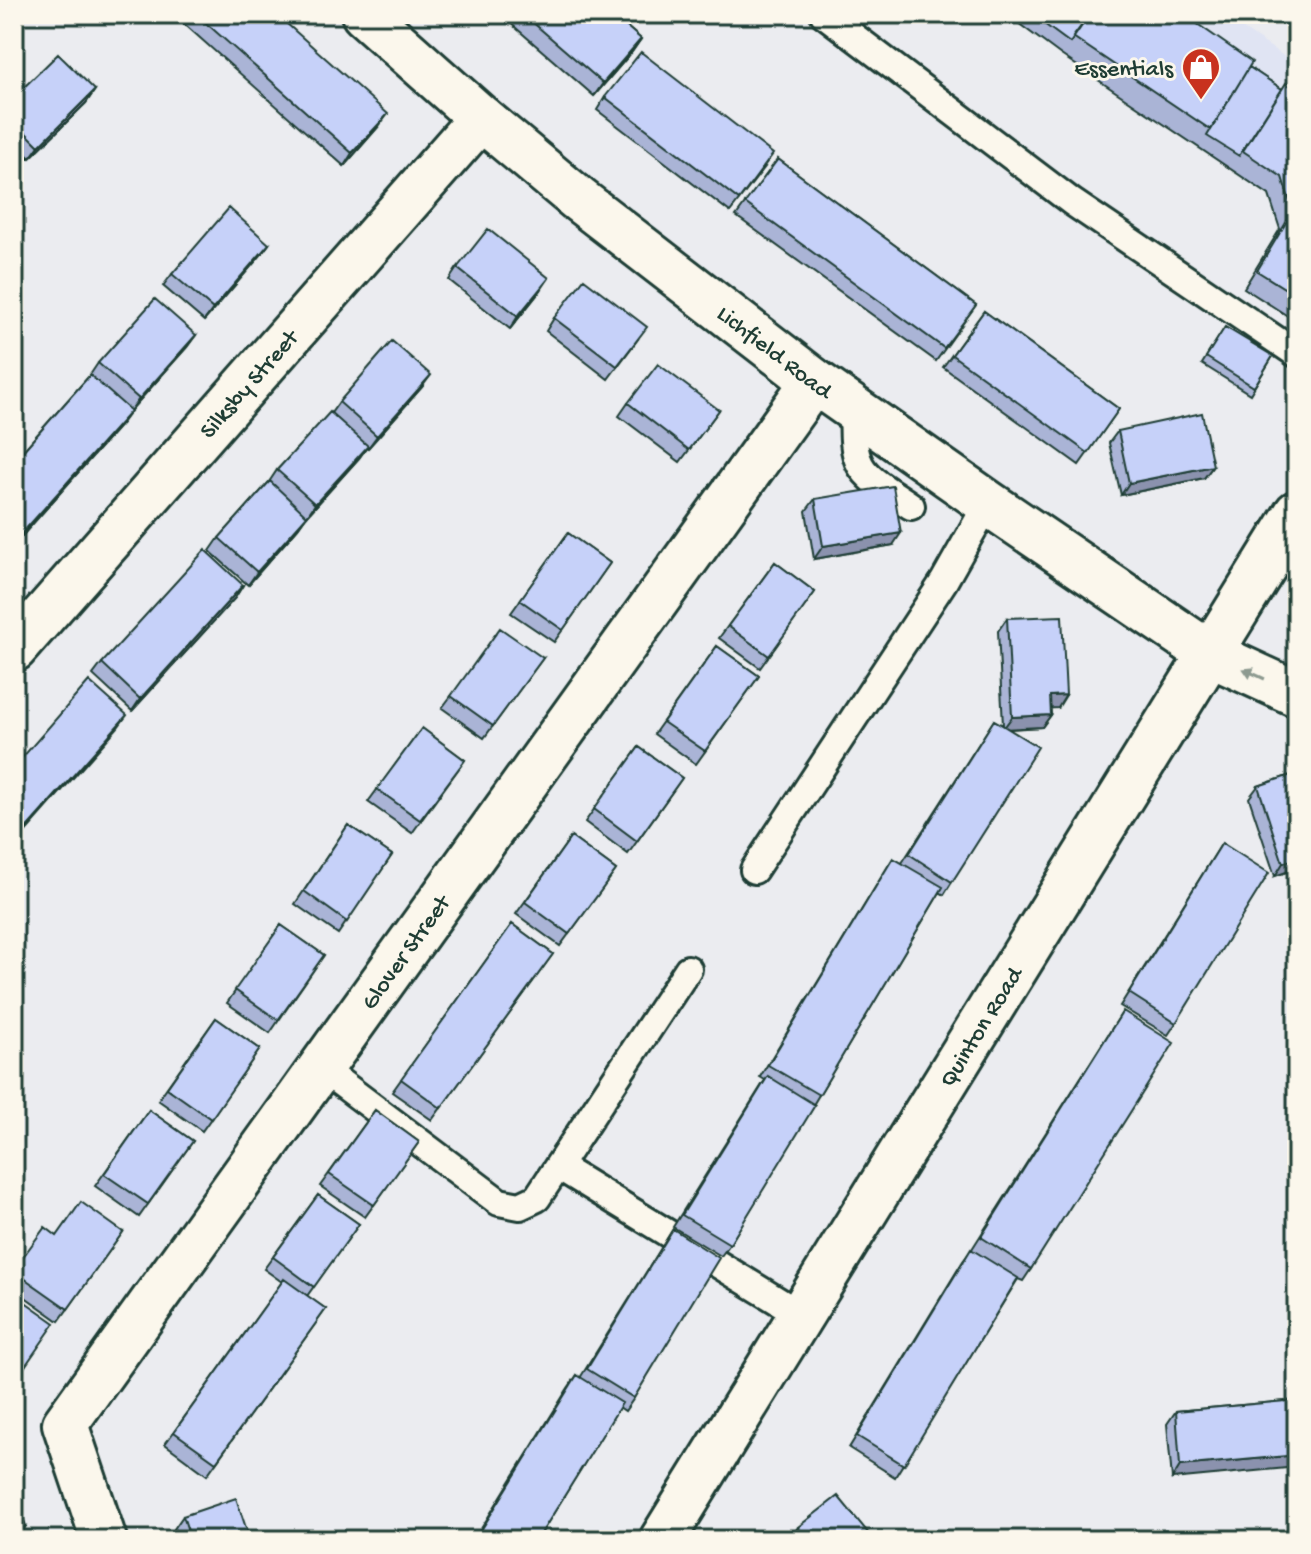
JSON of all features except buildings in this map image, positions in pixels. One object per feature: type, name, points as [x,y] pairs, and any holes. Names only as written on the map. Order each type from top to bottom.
[{"type":"street","name":"Lichfield Road","points":[[364,14],[578,199],[814,381],[1210,654],[1297,694]]},
{"type":"street","name":"Silksby Street","points":[[14,649],[481,118]]},
{"type":"street","name":"Glover Street","points":[[104,1540],[65,1424],[814,381]]},
{"type":"street","name":"Quinton Road","points":[[662,1540],[1297,513]]},
{"type":"lane","points":[[824,14],[1072,202],[1297,354]]},
{"type":"lane","points":[[854,409],[853,439],[857,461],[869,478],[911,506]]},
{"type":"lane","points":[[754,870],[944,581],[988,503]]},
{"type":"lane","points":[[321,1068],[499,1202],[520,1206],[537,1198],[688,969]]},
{"type":"lane","points":[[558,1166],[801,1315]]},
{"type":"shaded area","points":[[1145,14],[1221,14],[1297,65],[1297,117]]},
{"type":"place","name":"Essentials","points":[[1201,101]]}]
